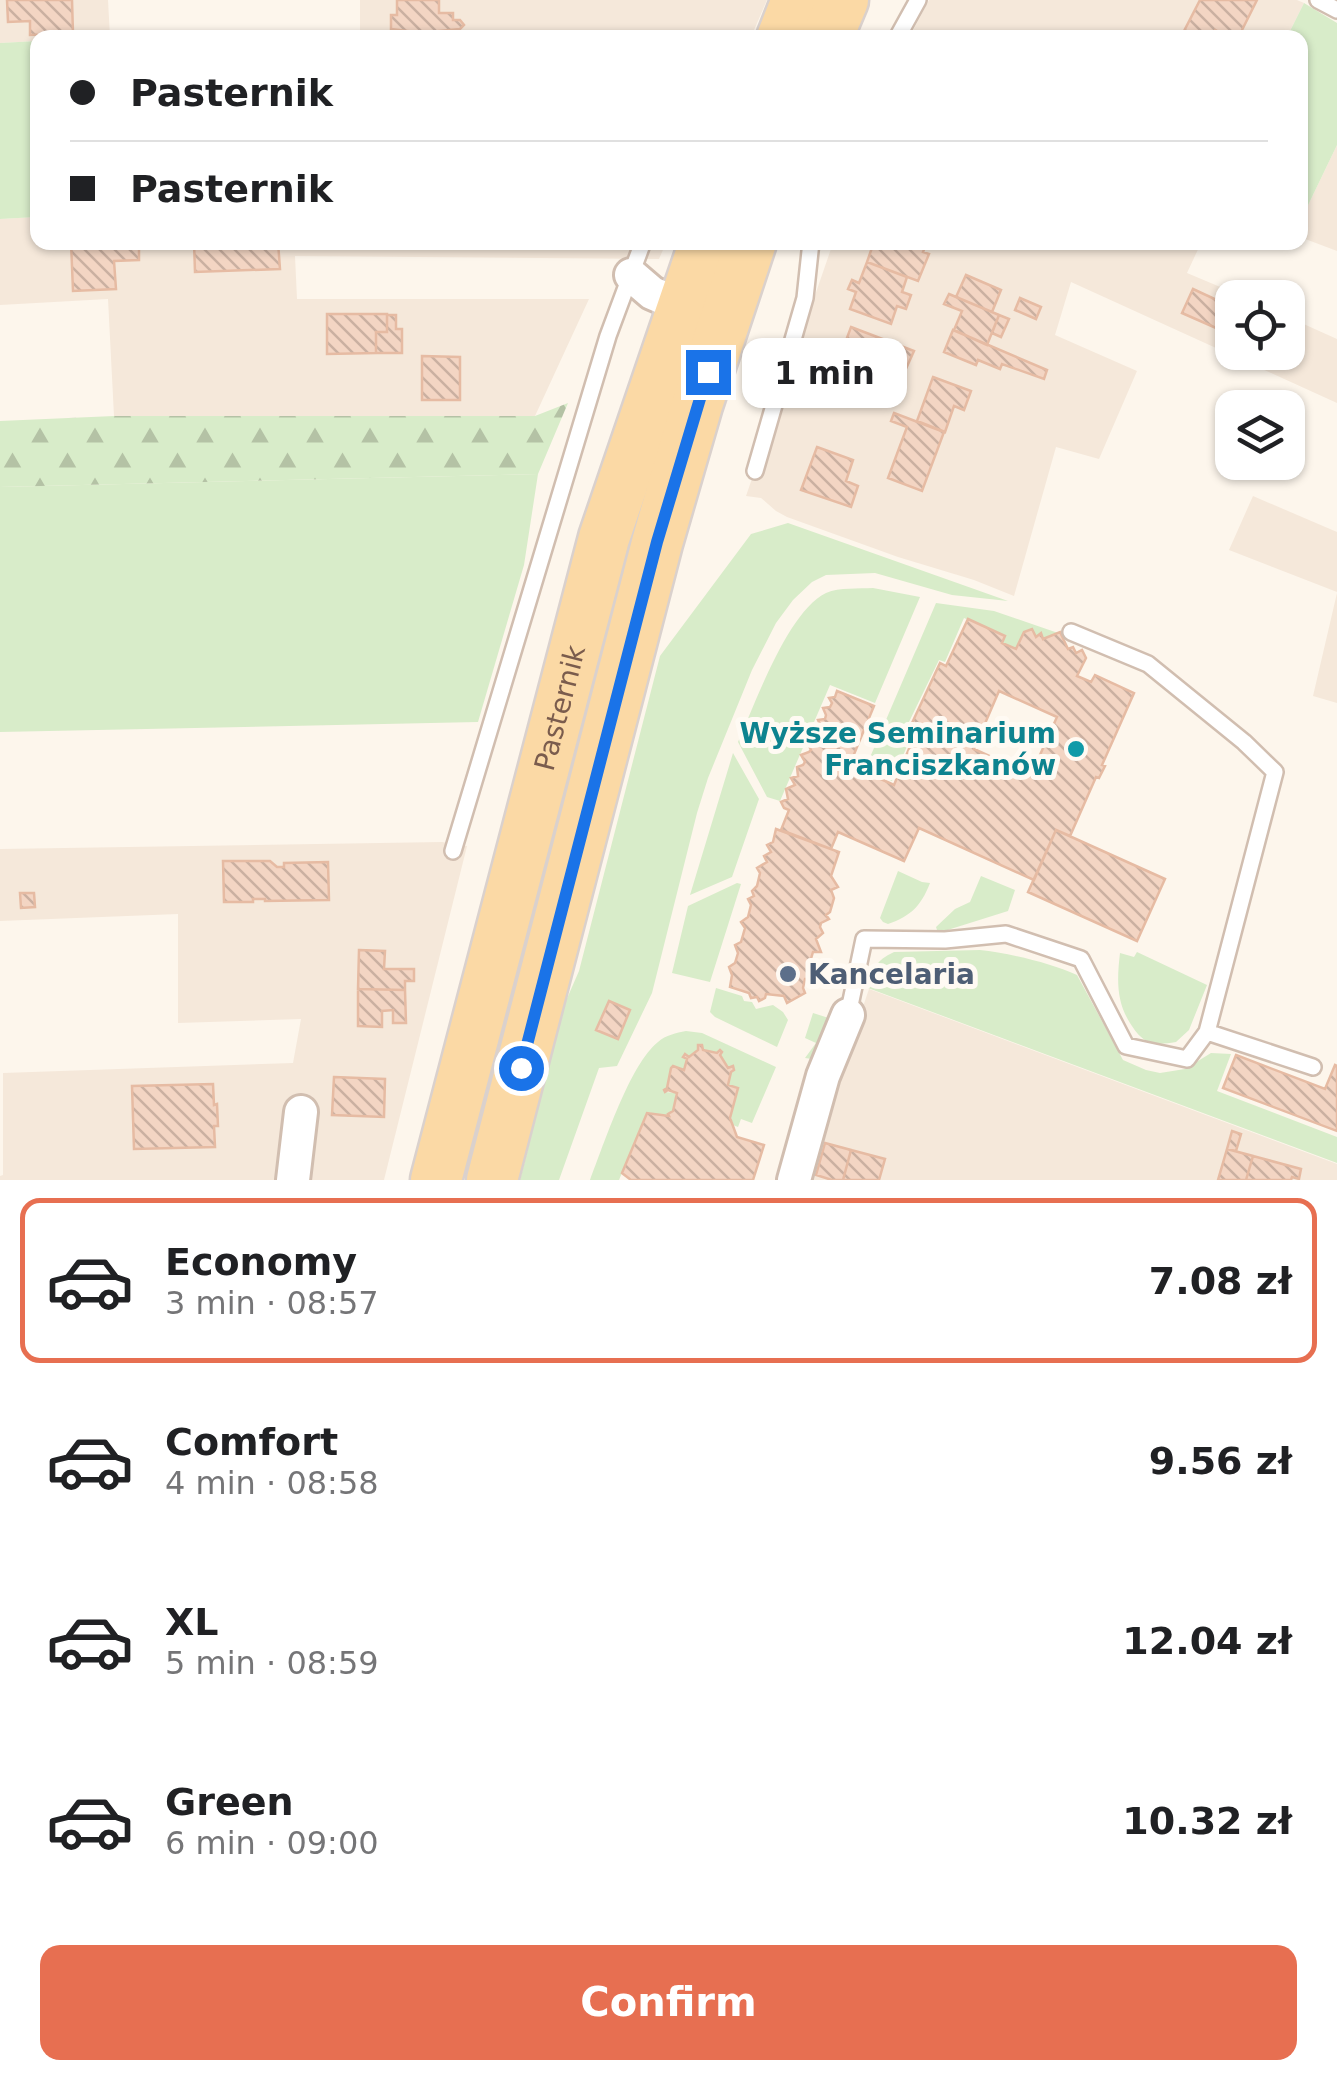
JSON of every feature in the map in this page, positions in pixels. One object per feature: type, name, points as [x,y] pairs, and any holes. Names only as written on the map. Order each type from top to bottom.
[{"type":"main road","points":[[785,30],[798,0]]},
{"type":"main road","points":[[830,30],[843,0]]},
{"type":"main road","name":"Pasternik","points":[[436,1180],[604,538],[702,250]]},
{"type":"main road","name":"Pasternik","points":[[492,1180],[657,542],[748,250]]},
{"type":"street","points":[[631,275],[652,292],[682,306]]},
{"type":"street","points":[[794,1180],[824,1076],[848,1015]]},
{"type":"street","points":[[293,1180],[301,1112]]},
{"type":"lane","points":[[901,30],[918,0]]},
{"type":"lane","points":[[1318,0],[1337,10]]},
{"type":"lane","points":[[453,851],[597,371],[640,250]]},
{"type":"lane","points":[[755,471],[804,298],[811,250]]},
{"type":"lane","points":[[848,1015],[864,940],[945,940],[1006,934],[1081,958],[1126,1046],[1187,1060],[1206,1032],[1274,772],[1244,742],[1148,664],[1072,632]]},
{"type":"lane","points":[[1206,1032],[1313,1066]]},
{"type":"shaded area","points":[[0,0],[108,0],[110,30],[30,30],[30,41],[0,43]]},
{"type":"shaded area","points":[[360,0],[767,0],[754,30],[360,30]]},
{"type":"shaded area","points":[[929,0],[1304,3],[1290,30],[913,30]]},
{"type":"shaded area","points":[[1337,145],[1337,251],[1308,240],[1308,205]]},
{"type":"shaded area","points":[[30,217],[30,250],[663,250],[659,259],[295,256],[297,299],[589,299],[535,416],[114,416],[108,299],[0,305],[0,219]]},
{"type":"shaded area","points":[[831,250],[1198,250],[1187,273],[1215,285],[1215,348],[1071,282],[1055,335],[1137,371],[1099,459],[1056,447],[1014,596],[787,517],[761,498],[746,496]]},
{"type":"shaded area","points":[[1305,325],[1337,339],[1337,403],[1264,370],[1305,370]]},
{"type":"shaded area","points":[[1253,496],[1337,532],[1337,592],[1229,550]]},
{"type":"shaded area","points":[[1337,593],[1337,703],[1313,696]]},
{"type":"shaded area","points":[[442,842],[467,846],[384,1180],[0,1180],[3,1073],[293,1063],[301,1019],[178,1023],[178,914],[0,921],[0,849]]},
{"type":"shaded area","points":[[869,989],[1337,1164],[1337,1180],[804,1180]]},
{"type":"green space","points":[[1304,3],[1337,23],[1337,145],[1308,205],[1308,30],[1290,30]]},
{"type":"green space","points":[[30,41],[30,217],[0,219],[0,43]]},
{"type":"green space","points":[[568,403],[538,474],[0,487],[0,421],[114,416],[535,416]]},
{"type":"green space","points":[[538,474],[524,565],[478,722],[0,732],[0,487]]},
{"type":"green space","points":[[788,523],[1008,601],[952,595],[875,573],[826,575],[793,600],[776,623],[752,670],[708,778],[652,993],[617,1066],[599,1068],[559,1180],[520,1180],[565,1003],[579,971],[660,656],[751,534]]},
{"type":"green space","points":[[873,588],[920,597],[875,703],[830,685],[780,801],[767,797],[738,742],[774,660],[812,603],[831,591]]},
{"type":"green space","points":[[936,603],[994,611],[1058,633],[1043,639],[1041,633],[1036,637],[1032,629],[1024,632],[1016,649],[1002,643],[1005,636],[964,618],[945,662],[939,660],[908,724],[915,728],[892,781],[865,769]]},
{"type":"green space","points":[[733,753],[759,799],[732,877],[690,895]]},
{"type":"green space","points":[[898,871],[930,883],[914,909],[888,924],[880,918]]},
{"type":"green space","points":[[981,876],[1015,890],[1008,911],[938,933],[936,927],[955,909],[970,902]]},
{"type":"green space","points":[[741,884],[710,982],[672,973],[688,906]]},
{"type":"green space","points":[[980,950],[1029,959],[1077,975],[1123,1060],[1146,1070],[1160,1073],[1185,1069],[1211,1053],[1231,1054],[1217,1091],[1337,1137],[1337,1163],[868,988],[876,966],[894,952]]},
{"type":"green space","points":[[1137,952],[1207,985],[1189,1030],[1176,1042],[1161,1044],[1144,1039],[1125,1015],[1119,989],[1120,953],[1134,957]]},
{"type":"green space","points":[[716,988],[742,996],[756,1009],[773,1005],[783,1012],[788,1020],[777,1047],[715,1017],[710,1012]]},
{"type":"green space","points":[[813,1013],[835,1020],[819,1060],[805,1058],[816,1043],[805,1038]]},
{"type":"green space","points":[[686,1031],[702,1033],[776,1067],[752,1123],[741,1119],[738,1127],[733,1125],[731,1117],[738,1088],[728,1085],[735,1070],[728,1068],[720,1049],[717,1053],[698,1045],[698,1050],[683,1056],[684,1070],[671,1068],[664,1090],[676,1093],[673,1110],[665,1116],[647,1112],[619,1180],[590,1180],[638,1068],[661,1040]]},
{"type":"building","points":[[7,0],[72,0],[73,30],[30,30],[30,21],[8,22]]},
{"type":"building","points":[[397,0],[439,0],[439,13],[453,13],[453,20],[464,25],[450,30],[391,29],[391,15],[397,15]]},
{"type":"building","points":[[1200,0],[1257,0],[1242,30],[1185,30]]},
{"type":"building","points":[[71,250],[139,250],[139,260],[114,261],[116,289],[73,291]]},
{"type":"building","points":[[194,250],[279,250],[280,269],[195,272]]},
{"type":"building","points":[[871,250],[924,250],[929,254],[918,281],[867,262]]},
{"type":"building","points":[[867,262],[907,277],[902,292],[911,295],[906,309],[897,306],[891,324],[850,309],[856,292],[848,289],[852,280],[859,283]]},
{"type":"building","points":[[966,275],[1001,290],[992,312],[956,297]]},
{"type":"building","points":[[1193,289],[1215,299],[1215,328],[1182,313]]},
{"type":"building","points":[[949,294],[999,315],[987,345],[954,330],[962,311],[944,304]]},
{"type":"building","points":[[1020,298],[1041,307],[1036,319],[1015,310]]},
{"type":"building","points":[[327,314],[387,314],[387,332],[376,332],[376,353],[327,354]]},
{"type":"building","points":[[387,315],[396,315],[396,329],[402,329],[402,353],[376,353],[376,332],[387,332]]},
{"type":"building","points":[[999,315],[1009,319],[1001,337],[992,333]]},
{"type":"building","points":[[851,327],[914,351],[905,371],[880,362],[869,390],[833,376],[841,356],[834,354],[838,344],[844,346]]},
{"type":"building","points":[[953,330],[1047,370],[1044,379],[1002,364],[1000,369],[978,360],[976,365],[944,352]]},
{"type":"building","points":[[422,356],[460,357],[460,400],[422,400]]},
{"type":"building","points":[[933,377],[971,391],[964,410],[954,406],[945,432],[917,421]]},
{"type":"building","points":[[894,413],[944,432],[922,491],[888,478],[907,427],[891,421]]},
{"type":"building","points":[[817,447],[853,460],[846,481],[858,486],[851,507],[801,490]]},
{"type":"building","name":"Wyższe Seminarium Franciszkanów","points":[[968,619],[1005,636],[1002,643],[1016,649],[1024,632],[1032,629],[1036,637],[1041,633],[1043,639],[1060,632],[1068,649],[1073,647],[1076,653],[1082,650],[1086,658],[1077,676],[1091,682],[1095,675],[1134,693],[1102,765],[1105,766],[1096,777],[1070,836],[1056,830],[1034,880],[919,828],[904,861],[838,832],[831,849],[781,830],[789,810],[781,802],[788,799],[786,789],[795,785],[791,778],[798,776],[797,767],[805,762],[801,755],[811,750],[807,742],[816,738],[813,731],[820,730],[818,720],[825,719],[823,708],[830,707],[829,698],[835,697],[837,691],[874,706],[852,759],[863,771],[894,785],[918,727],[912,723],[940,663],[946,666]],"holes":[[[999,691],[1057,717],[1031,775],[974,749]]]},
{"type":"building","points":[[776,829],[839,852],[831,876],[838,887],[831,890],[834,898],[826,915],[829,919],[821,923],[823,933],[816,939],[821,952],[813,952],[805,993],[787,1003],[784,996],[766,994],[759,1001],[730,987],[729,967],[735,963],[735,945],[741,942],[745,928],[741,922],[748,917],[748,899],[754,896],[752,891],[760,873],[757,868],[767,862],[764,856],[771,852],[767,845],[773,842]]},
{"type":"building","points":[[1056,830],[1165,879],[1137,941],[1028,892]]},
{"type":"building","points":[[223,861],[270,861],[277,867],[284,867],[284,863],[328,862],[329,900],[224,902]]},
{"type":"building","points":[[20,893],[34,893],[35,907],[21,908]]},
{"type":"building","points":[[359,950],[385,951],[384,969],[414,969],[414,981],[405,981],[405,990],[358,989]]},
{"type":"building","points":[[358,989],[405,990],[406,1023],[393,1023],[393,1010],[382,1011],[382,1027],[358,1026]]},
{"type":"building","points":[[609,1001],[630,1010],[618,1039],[596,1030]]},
{"type":"building","points":[[698,1045],[703,1050],[720,1050],[728,1068],[733,1066],[728,1085],[738,1088],[730,1118],[737,1137],[764,1145],[753,1180],[631,1180],[622,1173],[647,1113],[669,1116],[673,1111],[677,1093],[664,1090],[671,1068],[684,1070],[687,1059],[683,1057],[698,1050]]},
{"type":"building","points":[[1236,1055],[1325,1089],[1337,1066],[1337,1131],[1223,1088]]},
{"type":"building","points":[[334,1077],[385,1079],[384,1117],[332,1115]]},
{"type":"building","points":[[213,1084],[218,1126],[214,1126],[215,1147],[134,1149],[132,1086]]},
{"type":"building","points":[[1232,1131],[1241,1134],[1236,1151],[1227,1149]]},
{"type":"building","points":[[825,1143],[851,1150],[843,1180],[816,1175]]},
{"type":"building","points":[[1227,1149],[1253,1156],[1246,1180],[1218,1180]]},
{"type":"building","points":[[851,1150],[885,1159],[879,1180],[843,1180]]},
{"type":"building","points":[[1253,1156],[1301,1169],[1299,1179],[1246,1180]]},
{"type":"place","name":"Wyższe Seminarium Franciszkanów","points":[[1076,749]]},
{"type":"place","name":"Kancelaria","points":[[788,974]]},
{"type":"route","points":[[521,1068],[657,542],[708,372]]}]
